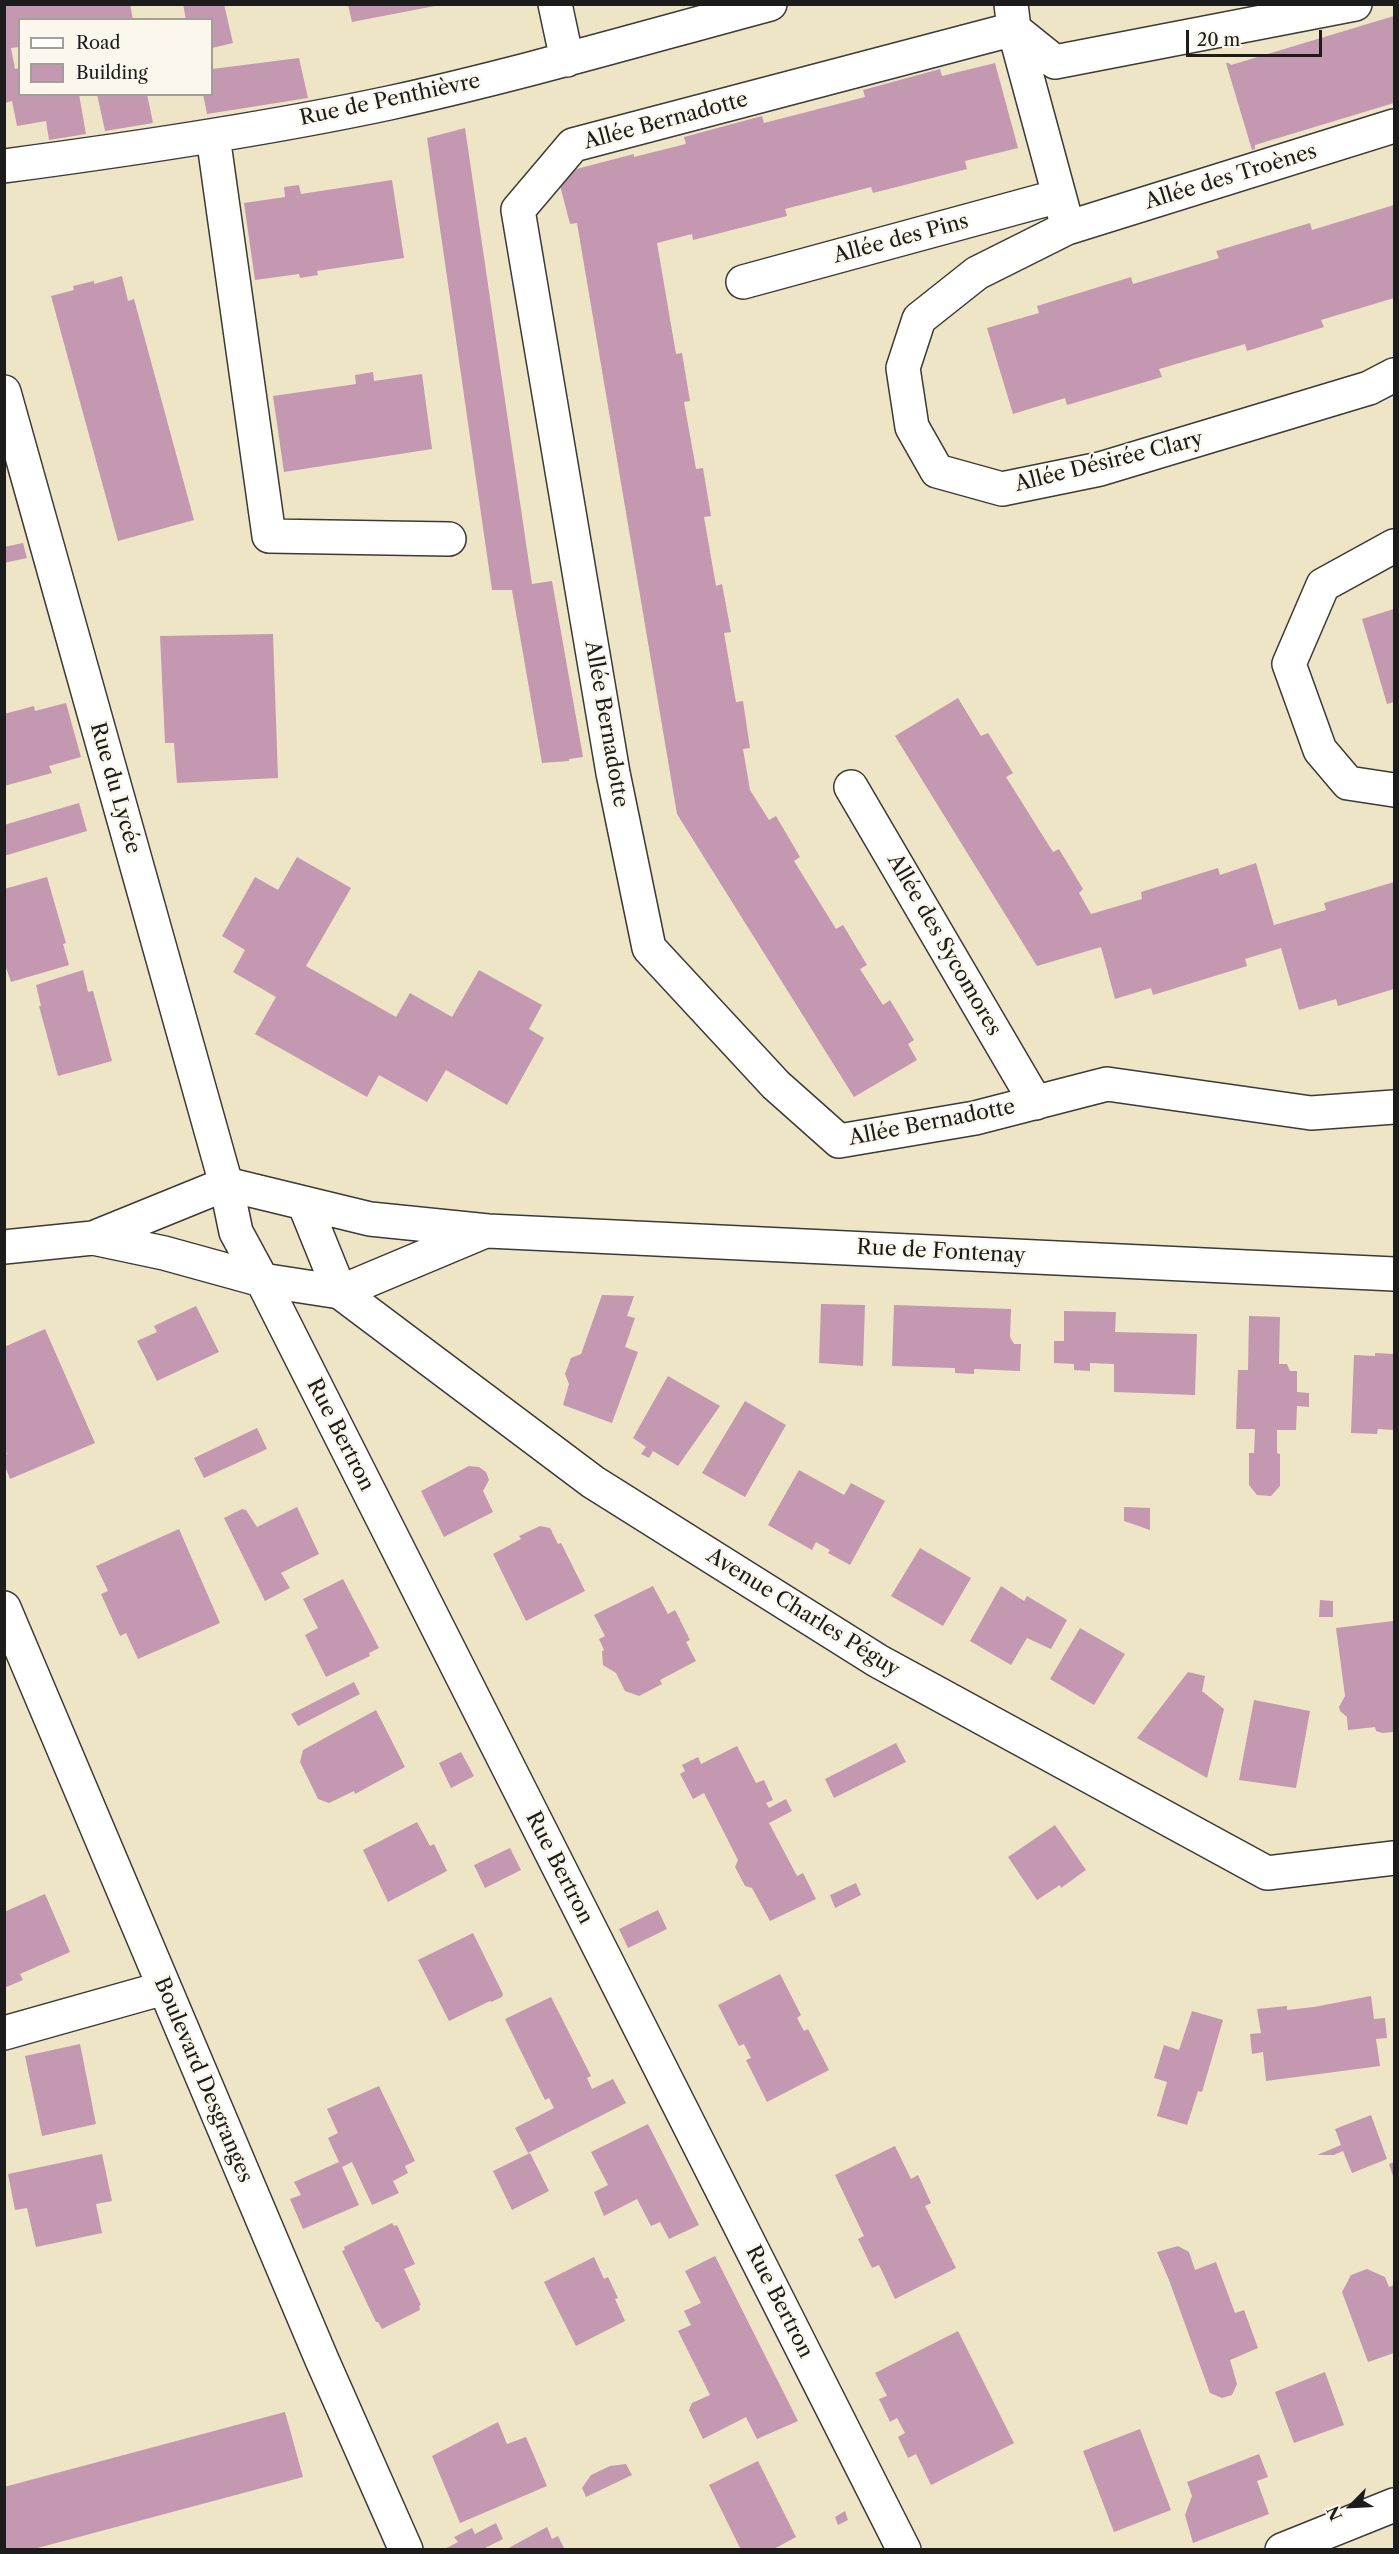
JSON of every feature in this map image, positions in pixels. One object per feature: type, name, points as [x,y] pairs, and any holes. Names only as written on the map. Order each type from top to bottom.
[{"type":"street","points":[[555,4],[567,60]]},
{"type":"street","name":"Rue de Penthièvre","points":[[4,166],[152,147],[389,103],[567,60],[770,4]]},
{"type":"street","points":[[1013,17],[1056,62],[1355,4]]},
{"type":"street","points":[[1013,17],[1067,228]]},
{"type":"street","name":"Allée Bernadotte","points":[[1013,17],[573,145],[518,210],[613,773],[649,948],[776,1085],[839,1141],[975,1118],[1107,1084],[1311,1113],[1395,1107]]},
{"type":"street","name":"Allée des Troènes","points":[[1067,228],[1395,126]]},
{"type":"street","points":[[213,136],[269,536],[449,539]]},
{"type":"street","name":"Allée des Pins","points":[[743,282],[1059,196]]},
{"type":"street","name":"Allée Désirée Clary","points":[[1067,228],[977,273],[919,319],[903,368],[912,427],[937,471],[1002,489],[1100,469],[1369,388],[1395,375]]},
{"type":"street","name":"Rue du Lycée","points":[[4,392],[226,1184]]},
{"type":"street","points":[[1395,546],[1323,585],[1289,664],[1320,750],[1348,783],[1395,790]]},
{"type":"street","name":"Allée des Sycomores","points":[[851,787],[1036,1103]]},
{"type":"street","points":[[4,1247],[93,1238],[226,1184]]},
{"type":"street","name":"Rue de Fontenay","points":[[226,1184],[370,1219],[488,1231],[1395,1274]]},
{"type":"street","name":"Rue Bertron","points":[[226,1184],[236,1232],[904,2550]]},
{"type":"street","points":[[304,1203],[340,1292]]},
{"type":"street","name":"Rue de Fontenay","points":[[340,1292],[488,1231]]},
{"type":"street","points":[[93,1238],[164,1253],[262,1280],[340,1292]]},
{"type":"street","name":"Avenue Charles Péguy","points":[[340,1292],[593,1482],[672,1532],[878,1661],[1267,1873],[1395,1858]]},
{"type":"street","name":"Boulevard Desgranges","points":[[4,1608],[322,2360],[406,2550]]},
{"type":"street","points":[[4,2032],[164,1988]]},
{"type":"street","points":[[1282,2550],[1395,2505]]},
{"type":"building","points":[[4,4],[130,4],[133,18],[18,18],[18,47],[11,48],[15,69],[18,68],[18,96],[79,96],[86,134],[49,140],[46,121],[17,126],[12,101],[4,103]]},
{"type":"building","points":[[183,4],[224,4],[233,43],[213,48],[213,18],[186,18]]},
{"type":"building","points":[[348,5],[435,5],[435,6],[352,22]]},
{"type":"building","points":[[1394,16],[1394,103],[1255,145],[1255,149],[1252,150],[1226,63],[1231,65]]},
{"type":"building","points":[[299,58],[308,98],[207,114],[203,96],[213,96],[213,69]]},
{"type":"building","points":[[995,63],[1018,148],[965,161],[967,169],[873,193],[871,187],[785,209],[787,216],[693,240],[692,234],[657,243],[676,354],[682,353],[690,401],[684,402],[696,469],[703,468],[711,516],[704,517],[716,586],[722,584],[731,632],[724,633],[736,702],[743,701],[750,748],[743,749],[750,790],[769,820],[776,816],[800,857],[794,861],[836,929],[843,925],[867,965],[860,969],[883,1005],[890,1000],[914,1040],[908,1044],[917,1060],[854,1097],[677,814],[577,223],[570,224],[557,174],[634,154],[634,157],[686,144],[684,137],[762,116],[764,123],[865,97],[863,90],[940,69],[942,76]]},
{"type":"building","points":[[97,96],[147,96],[153,123],[105,131]]},
{"type":"building","points":[[465,128],[532,584],[552,581],[583,757],[569,759],[569,761],[542,763],[512,590],[492,590],[427,138]]},
{"type":"building","points":[[392,180],[404,258],[317,271],[318,275],[300,278],[299,274],[255,280],[244,203],[285,197],[284,187],[299,185],[301,194]]},
{"type":"building","points":[[1394,205],[1394,298],[1321,320],[1324,327],[1247,351],[1245,344],[1159,369],[1162,377],[1067,405],[1065,398],[1013,414],[987,328],[1039,313],[1037,306],[1131,277],[1133,284],[1219,258],[1216,251],[1310,223],[1312,230]]},
{"type":"building","points":[[122,276],[128,301],[134,299],[194,520],[118,541],[51,296],[74,290],[73,286],[94,281],[94,284]]},
{"type":"building","points":[[373,372],[374,381],[422,374],[432,449],[284,472],[273,396],[356,384],[355,375]]},
{"type":"building","points":[[23,543],[27,558],[4,563],[4,547]]},
{"type":"building","points":[[1394,609],[1394,702],[1387,704],[1362,619]]},
{"type":"building","points":[[273,634],[278,778],[177,783],[174,743],[165,743],[160,636]]},
{"type":"building","points":[[958,698],[981,736],[988,733],[1013,773],[1006,777],[1053,852],[1059,849],[1083,889],[1079,893],[1091,914],[1142,899],[1141,892],[1218,868],[1220,875],[1256,863],[1274,925],[1326,910],[1324,903],[1394,882],[1394,989],[1338,1006],[1336,999],[1299,1010],[1281,948],[1245,959],[1247,966],[1153,995],[1151,988],[1115,999],[1101,947],[1037,966],[895,736]]},
{"type":"building","points":[[66,703],[81,757],[49,766],[52,773],[4,786],[4,714],[34,706],[35,711]]},
{"type":"building","points":[[79,803],[87,831],[4,856],[4,825]]},
{"type":"building","points":[[297,857],[351,888],[306,966],[396,1017],[410,993],[452,1017],[479,970],[542,1005],[529,1029],[544,1038],[507,1105],[446,1070],[427,1102],[379,1075],[367,1097],[255,1034],[276,997],[233,972],[245,950],[222,936],[255,877],[278,890]]},
{"type":"building","points":[[47,877],[66,943],[63,944],[69,965],[11,982],[4,962],[4,889]]},
{"type":"building","points":[[83,970],[88,992],[93,991],[112,1061],[58,1076],[39,1006],[41,1006],[36,985]]},
{"type":"building","points":[[602,1295],[634,1296],[627,1316],[635,1318],[625,1347],[638,1352],[612,1423],[563,1405],[569,1384],[565,1374],[571,1358],[581,1354]]},
{"type":"building","points":[[821,1304],[865,1305],[863,1366],[819,1363]]},
{"type":"building","points":[[894,1305],[1011,1309],[1010,1337],[1014,1344],[1021,1344],[1020,1371],[974,1369],[974,1374],[955,1373],[955,1368],[892,1366]]},
{"type":"building","points":[[196,1306],[219,1352],[157,1381],[137,1341],[157,1332],[154,1326]]},
{"type":"building","points":[[1064,1311],[1116,1312],[1115,1332],[1197,1334],[1195,1395],[1114,1392],[1114,1364],[1090,1363],[1090,1371],[1074,1370],[1074,1364],[1054,1363],[1054,1341],[1064,1341]]},
{"type":"building","points":[[1249,1316],[1280,1317],[1279,1364],[1287,1364],[1290,1371],[1297,1371],[1297,1392],[1309,1393],[1309,1407],[1297,1406],[1296,1430],[1277,1430],[1280,1486],[1271,1496],[1257,1495],[1249,1485],[1249,1453],[1254,1453],[1255,1429],[1236,1429],[1238,1370],[1248,1370]]},
{"type":"building","points":[[45,1329],[95,1443],[10,1479],[5,1466],[5,1455],[7,1454],[4,1448],[4,1347]]},
{"type":"building","points":[[1375,1353],[1394,1354],[1394,1430],[1378,1429],[1377,1434],[1351,1433],[1354,1355],[1375,1356]]},
{"type":"building","points":[[668,1376],[720,1406],[678,1466],[653,1451],[649,1458],[641,1454],[646,1447],[633,1438]]},
{"type":"building","points":[[745,1401],[786,1425],[745,1497],[702,1473]]},
{"type":"building","points":[[257,1428],[267,1449],[204,1478],[194,1458]]},
{"type":"building","points":[[469,1466],[479,1467],[486,1472],[489,1480],[483,1491],[493,1512],[444,1537],[421,1491]]},
{"type":"building","points":[[799,1470],[844,1495],[851,1483],[885,1501],[850,1565],[828,1553],[830,1550],[816,1542],[812,1550],[768,1525]]},
{"type":"building","points":[[297,1507],[319,1554],[281,1573],[290,1588],[265,1601],[224,1518],[242,1509],[246,1510],[257,1527]]},
{"type":"building","points":[[1124,1507],[1150,1508],[1150,1530],[1124,1521]]},
{"type":"building","points":[[540,1526],[550,1528],[558,1544],[561,1543],[585,1591],[526,1621],[493,1554],[521,1539],[519,1536]]},
{"type":"building","points":[[179,1529],[220,1623],[138,1659],[126,1633],[120,1636],[101,1594],[108,1591],[96,1566]]},
{"type":"building","points":[[920,1548],[971,1578],[943,1626],[891,1596]]},
{"type":"building","points":[[343,1579],[379,1648],[369,1653],[370,1656],[326,1677],[305,1635],[318,1628],[303,1599]]},
{"type":"building","points":[[653,1586],[668,1614],[675,1610],[690,1640],[686,1642],[696,1661],[660,1680],[662,1684],[639,1696],[625,1691],[616,1673],[603,1665],[602,1651],[604,1650],[599,1639],[605,1636],[594,1615]]},
{"type":"building","points":[[1001,1586],[1024,1601],[1027,1596],[1067,1620],[1051,1649],[1027,1638],[1011,1665],[970,1641]]},
{"type":"building","points":[[1320,1600],[1333,1601],[1333,1617],[1319,1617]]},
{"type":"building","points":[[1393,1621],[1394,1732],[1382,1733],[1376,1731],[1375,1727],[1348,1730],[1347,1717],[1339,1707],[1345,1696],[1336,1628]]},
{"type":"building","points":[[1080,1628],[1125,1654],[1094,1705],[1050,1679]]},
{"type":"building","points":[[1188,1672],[1205,1676],[1202,1691],[1224,1709],[1207,1778],[1137,1738]]},
{"type":"building","points":[[354,1682],[360,1694],[298,1726],[291,1714]]},
{"type":"building","points":[[1254,1700],[1310,1711],[1296,1788],[1239,1780]]},
{"type":"building","points":[[376,1710],[405,1767],[355,1794],[354,1791],[329,1803],[318,1799],[300,1762],[303,1750]]},
{"type":"building","points":[[896,1743],[906,1762],[834,1798],[825,1779]]},
{"type":"building","points":[[737,1746],[756,1783],[764,1780],[773,1800],[766,1803],[769,1808],[786,1799],[792,1811],[769,1823],[797,1876],[803,1873],[816,1899],[770,1921],[752,1888],[745,1886],[735,1867],[738,1860],[704,1793],[693,1799],[680,1774],[685,1771],[682,1765],[698,1757],[701,1764]]},
{"type":"building","points":[[461,1752],[474,1776],[451,1788],[439,1763]]},
{"type":"building","points":[[417,1822],[430,1846],[434,1844],[447,1871],[388,1902],[363,1850]]},
{"type":"building","points":[[1055,1825],[1086,1870],[1061,1888],[1060,1885],[1037,1900],[1008,1857]]},
{"type":"building","points":[[510,1848],[521,1870],[485,1888],[474,1865]]},
{"type":"building","points":[[856,1883],[861,1895],[835,1908],[830,1895]]},
{"type":"building","points":[[45,1894],[70,1952],[20,1974],[23,1980],[4,1988],[4,1912]]},
{"type":"building","points":[[658,1910],[667,1929],[628,1948],[619,1929]]},
{"type":"building","points":[[473,1933],[503,1994],[502,1997],[449,2021],[418,1960]]},
{"type":"building","points":[[780,1974],[801,2015],[797,2018],[804,2031],[808,2029],[829,2070],[767,2102],[746,2060],[751,2058],[744,2044],[739,2046],[718,2005]]},
{"type":"building","points":[[1371,1996],[1374,2019],[1385,2018],[1387,2038],[1376,2039],[1380,2066],[1266,2081],[1263,2052],[1252,2054],[1250,2034],[1261,2033],[1257,2009],[1287,2006],[1287,2010],[1314,2007]]},
{"type":"building","points":[[551,1997],[591,2076],[587,2078],[592,2089],[613,2079],[626,2103],[528,2153],[515,2128],[554,2108],[549,2098],[545,2100],[505,2019]]},
{"type":"building","points":[[1192,2011],[1223,2020],[1202,2092],[1198,2091],[1187,2125],[1157,2116],[1167,2082],[1154,2078],[1164,2045],[1179,2050]]},
{"type":"building","points":[[80,2044],[96,2124],[42,2136],[25,2056]]},
{"type":"building","points":[[379,2086],[415,2161],[405,2166],[408,2173],[393,2181],[399,2193],[372,2205],[352,2162],[342,2167],[359,2205],[303,2229],[290,2199],[301,2195],[294,2182],[339,2162],[328,2138],[338,2133],[327,2109]]},
{"type":"building","points":[[1371,2115],[1387,2159],[1352,2173],[1343,2151],[1334,2155],[1317,2155],[1341,2145],[1335,2129]]},
{"type":"building","points":[[648,2124],[699,2225],[669,2239],[660,2222],[651,2226],[637,2199],[604,2216],[594,2192],[608,2185],[591,2152]]},
{"type":"building","points":[[895,2146],[911,2179],[918,2175],[931,2203],[925,2206],[956,2268],[895,2299],[879,2265],[872,2268],[858,2239],[864,2236],[835,2175]]},
{"type":"building","points":[[530,2153],[549,2191],[512,2210],[493,2171]]},
{"type":"building","points":[[102,2154],[112,2201],[96,2204],[102,2233],[36,2247],[27,2208],[15,2210],[8,2174]]},
{"type":"building","points":[[1394,2162],[1394,2179],[1389,2164]]},
{"type":"building","points":[[392,2223],[394,2226],[397,2225],[415,2264],[404,2269],[421,2305],[420,2310],[382,2329],[376,2322],[342,2251],[345,2250],[344,2247]]},
{"type":"building","points":[[1178,2246],[1189,2252],[1195,2270],[1216,2262],[1235,2313],[1244,2310],[1258,2348],[1230,2360],[1237,2384],[1232,2395],[1222,2398],[1210,2393],[1157,2252]]},
{"type":"building","points":[[715,2256],[798,2421],[757,2439],[746,2417],[703,2439],[689,2410],[692,2403],[710,2395],[678,2331],[691,2325],[684,2311],[701,2303],[685,2271]]},
{"type":"building","points":[[594,2257],[604,2279],[608,2277],[625,2321],[576,2346],[544,2282]]},
{"type":"building","points":[[1367,2269],[1385,2277],[1389,2287],[1394,2285],[1394,2353],[1368,2362],[1342,2292],[1351,2275]]},
{"type":"building","points":[[958,2331],[1014,2443],[931,2485],[916,2454],[908,2458],[898,2437],[905,2433],[897,2418],[890,2422],[879,2399],[887,2396],[875,2373]]},
{"type":"building","points":[[1325,2372],[1344,2425],[1294,2443],[1275,2392]]},
{"type":"building","points":[[285,2412],[303,2477],[30,2550],[4,2550],[4,2487]]},
{"type":"building","points":[[498,2422],[507,2444],[526,2437],[547,2486],[460,2523],[432,2456]]},
{"type":"building","points":[[1140,2429],[1171,2510],[1114,2532],[1083,2451]]},
{"type":"building","points":[[1259,2454],[1268,2477],[1257,2481],[1269,2514],[1193,2543],[1185,2515],[1192,2496],[1187,2482]]},
{"type":"building","points":[[758,2461],[796,2537],[772,2550],[741,2550],[709,2485]]},
{"type":"building","points":[[626,2464],[632,2475],[586,2497],[582,2488],[591,2475],[610,2466]]},
{"type":"building","points":[[845,2511],[848,2520],[838,2525],[835,2517]]},
{"type":"building","points":[[496,2523],[503,2539],[481,2550],[443,2550],[458,2542],[454,2537],[472,2528],[475,2534]]},
{"type":"building","points":[[547,2527],[552,2539],[558,2536],[565,2550],[505,2550]]}]
